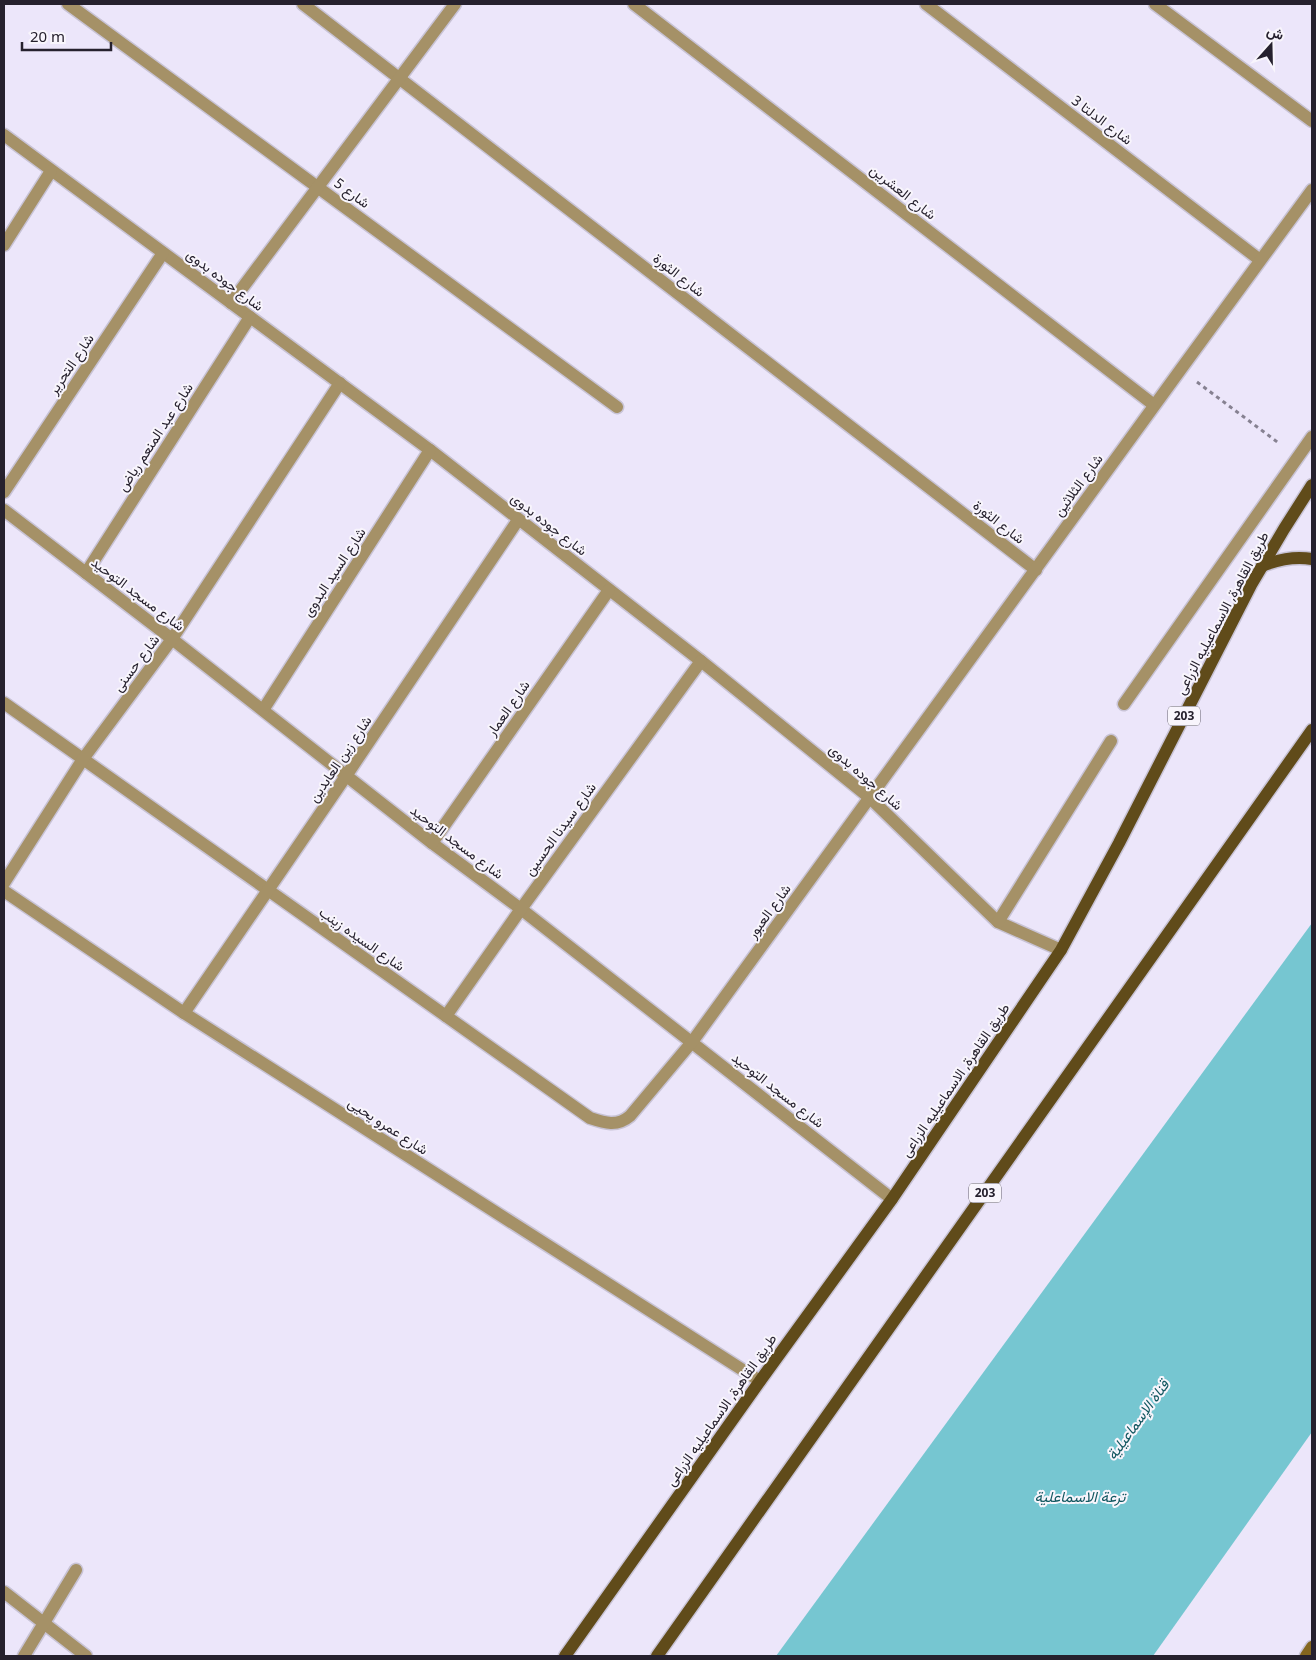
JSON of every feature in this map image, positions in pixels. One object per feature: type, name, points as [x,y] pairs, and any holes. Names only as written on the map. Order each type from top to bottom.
[{"type":"main road","name":"طريق القاهرة, الاسماعيليه الزراعى","points":[[565,1656],[892,1199],[1061,950],[1262,566],[1312,485]]},
{"type":"main road","points":[[1262,566],[1277,560],[1293,558],[1312,559]]},
{"type":"main road","name":"203","points":[[657,1656],[1312,730]]},
{"type":"main road","points":[[1306,1656],[1312,1647]]},
{"type":"street","name":"شارع 5","points":[[68,4],[617,407]]},
{"type":"street","name":"شارع الثورة","points":[[303,4],[1036,570]]},
{"type":"street","points":[[231,303],[455,4]]},
{"type":"street","name":"شارع العشرين","points":[[634,4],[1154,405]]},
{"type":"street","name":"شارع الدلتا 3","points":[[926,4],[1260,260]]},
{"type":"street","points":[[1155,4],[1312,121]]},
{"type":"street","name":"شارع جوده بدوى","points":[[4,136],[430,450],[701,661],[870,798],[998,922],[1061,950]]},
{"type":"street","points":[[4,245],[51,171]]},
{"type":"street","name":"شارع الثلاثين","points":[[870,798],[1180,369],[1312,190]]},
{"type":"street","name":"شارع التحرير","points":[[4,492],[163,253]]},
{"type":"street","name":"شارع عبد المنعم رياض","points":[[86,573],[250,317]]},
{"type":"street","name":"شارع حسنى","points":[[4,883],[83,759],[172,639],[340,383]]},
{"type":"street","points":[[1124,704],[1312,437]]},
{"type":"street","name":"شارع السيد البدوى","points":[[263,710],[430,450]]},
{"type":"street","name":"شارع مسجد التوحيد","points":[[4,510],[892,1199]]},
{"type":"street","name":"شارع زين العابدين","points":[[184,1013],[518,520]]},
{"type":"street","name":"شارع العمار","points":[[432,843],[609,590]]},
{"type":"street","name":"شارع سيدنا الحسين","points":[[446,1016],[701,661]]},
{"type":"street","name":"شارع السيده زينب","points":[[4,703],[590,1118],[613,1124],[623,1122],[692,1042]]},
{"type":"street","points":[[998,922],[1111,741]]},
{"type":"street","name":"شارع العبور","points":[[692,1042],[870,798]]},
{"type":"street","name":"شارع عمرو يحيى","points":[[4,891],[184,1013],[760,1381]]},
{"type":"street","points":[[24,1656],[76,1570]]},
{"type":"street","points":[[4,1592],[86,1656]]},
{"type":"path","points":[[1180,369],[1298,458]]},
{"type":"water","name":"ترعة الاسماعلية","points":[[1312,923],[1312,1432],[1153,1656],[776,1656]]},
{"type":"water label","name":"قناة الإسماعيلية","points":[[1138,1420]]}]
